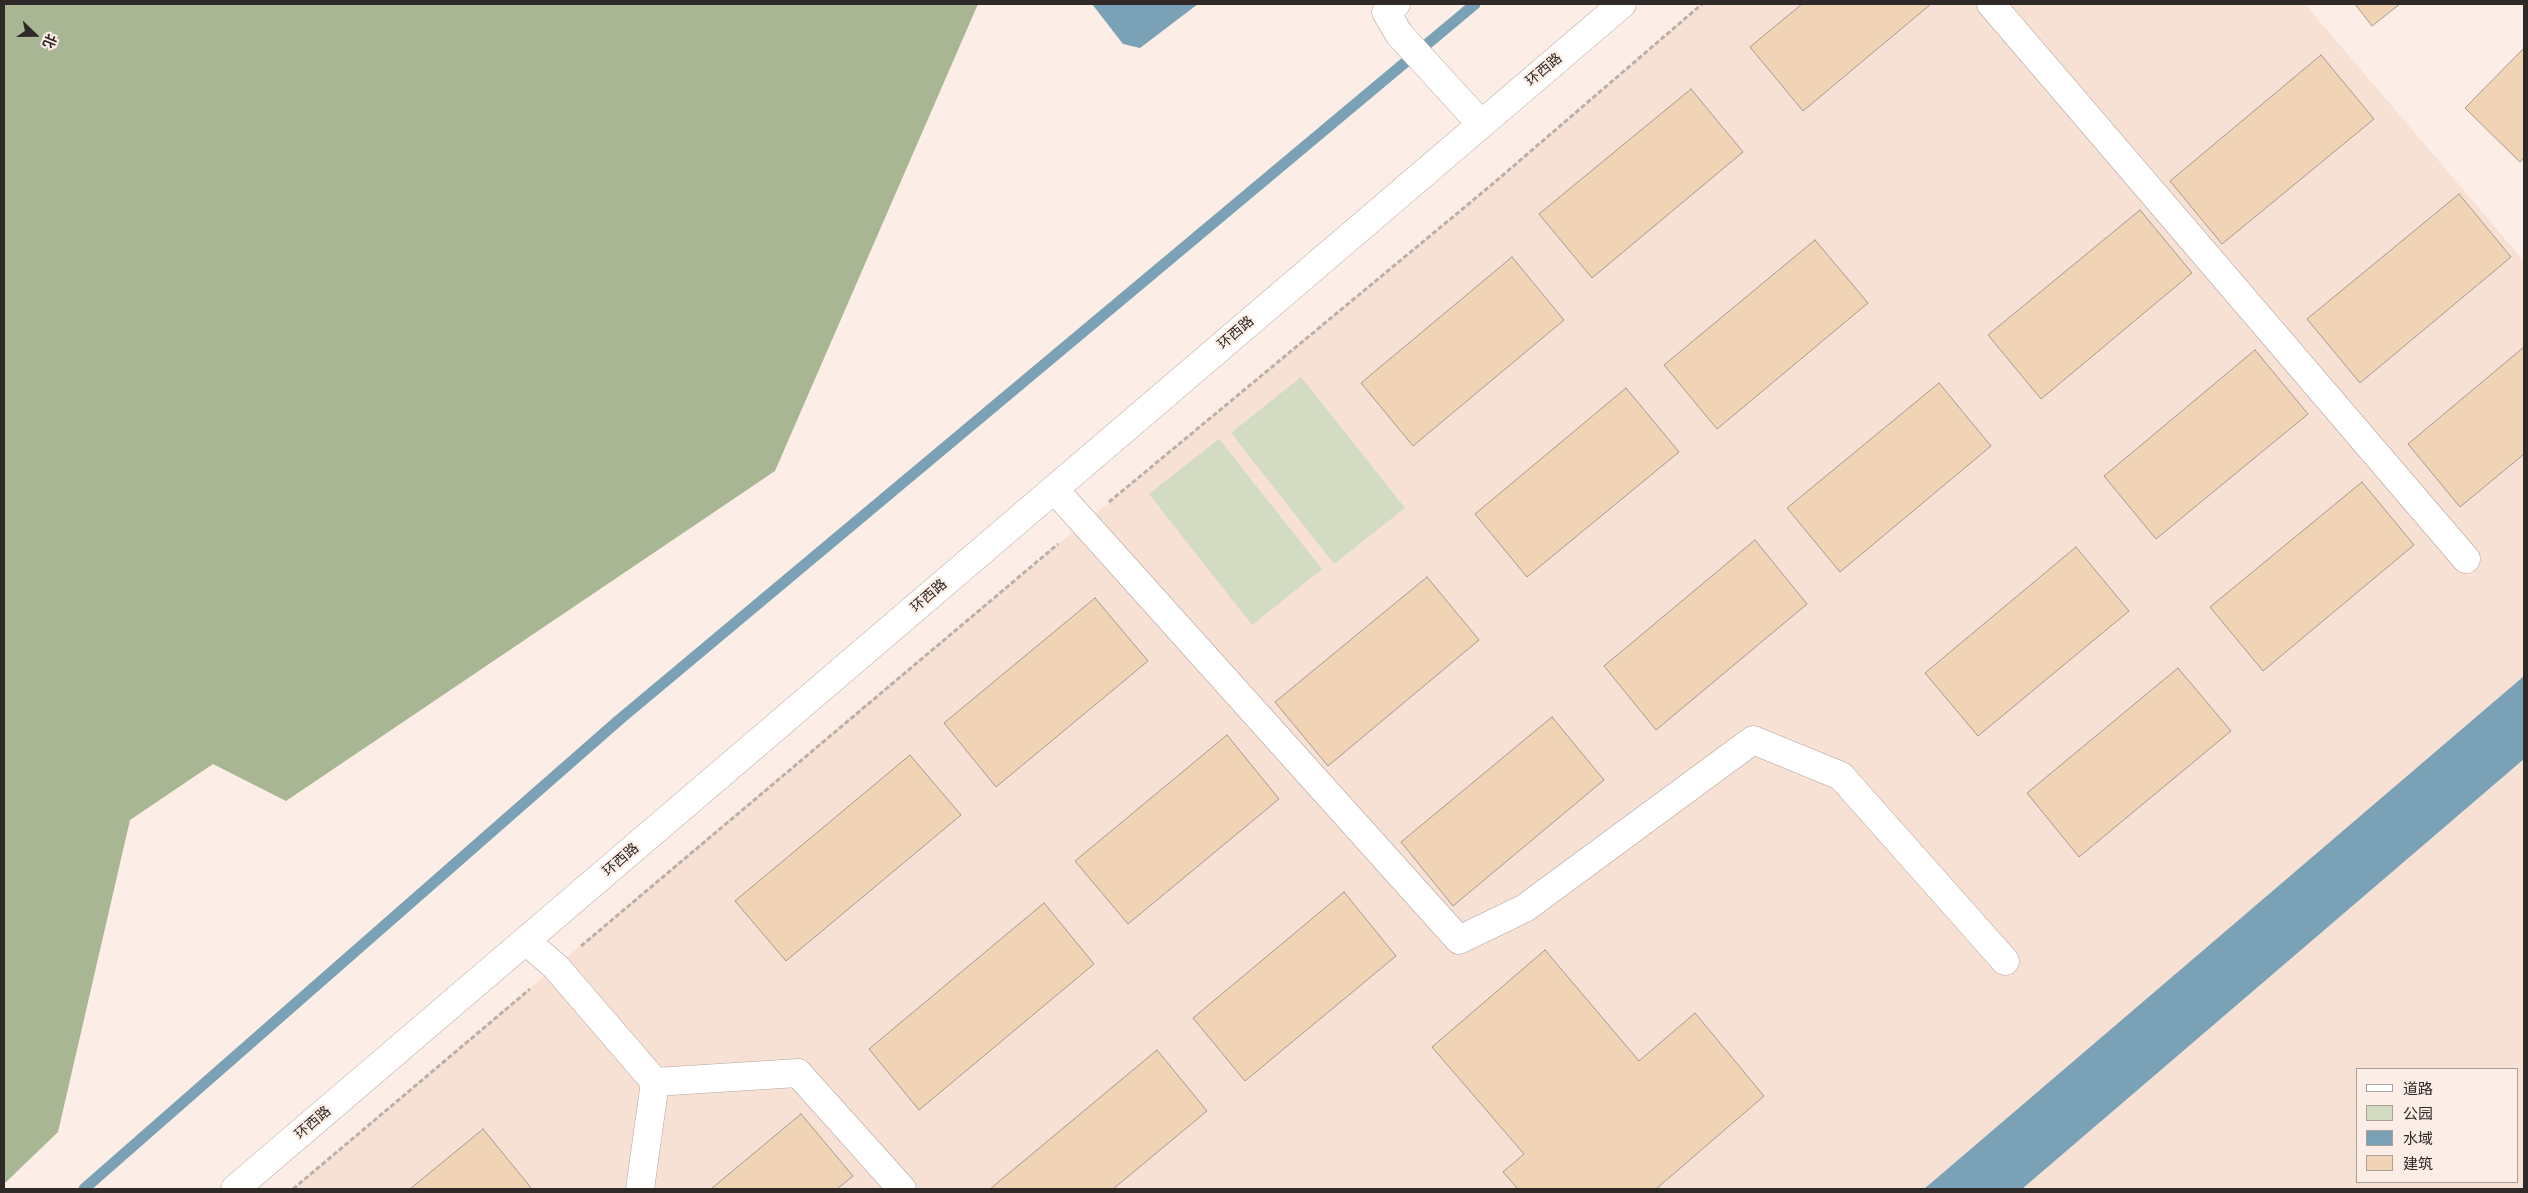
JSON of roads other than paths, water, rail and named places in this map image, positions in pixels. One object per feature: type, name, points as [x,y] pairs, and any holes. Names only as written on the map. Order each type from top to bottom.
[{"type":"street","name":"环西路","points":[[235,1189],[1622,4]]},
{"type":"street","points":[[1990,4],[2466,559]]},
{"type":"street","points":[[1390,13],[1433,72],[1481,124]]},
{"type":"street","points":[[1054,489],[1459,940],[1525,908],[1753,740],[1841,776],[2005,961]]},
{"type":"street","points":[[526,940],[556,967],[655,1082],[640,1189]]},
{"type":"street","points":[[655,1082],[798,1073],[902,1189]]},
{"type":"water","points":[[1092,4],[1198,4],[1140,48],[1123,44]]},
{"type":"water","points":[[2524,676],[2524,759],[2022,1189],[1924,1189]]},
{"type":"waterway","points":[[84,1189],[619,720],[1475,4]]}]
